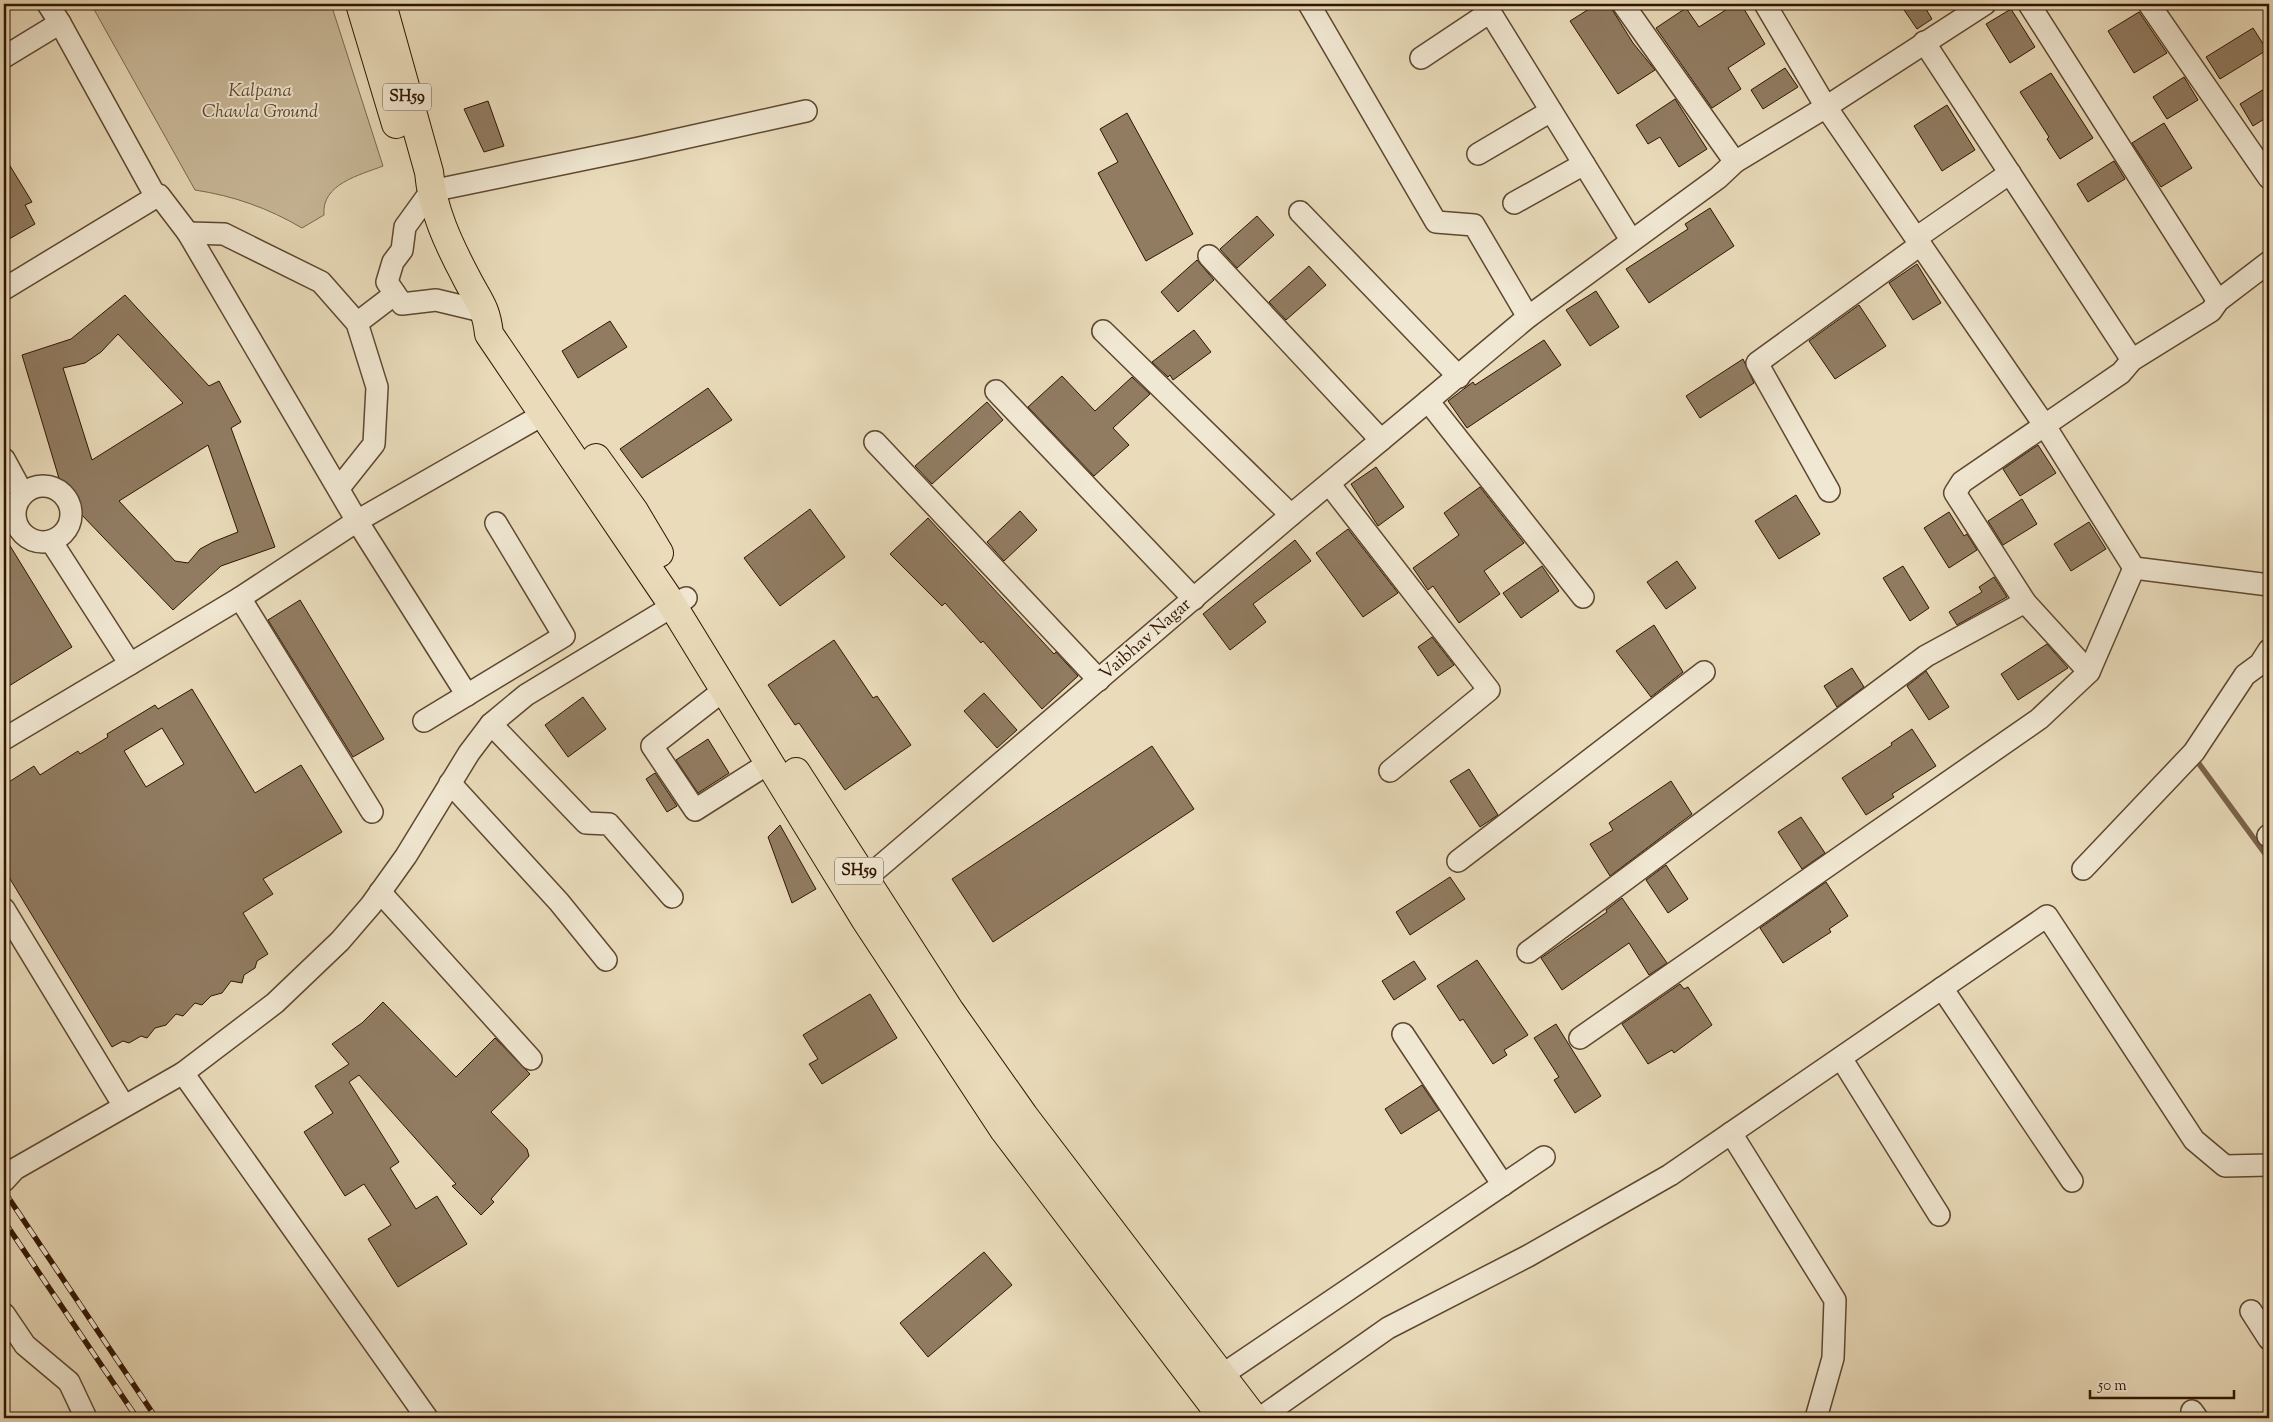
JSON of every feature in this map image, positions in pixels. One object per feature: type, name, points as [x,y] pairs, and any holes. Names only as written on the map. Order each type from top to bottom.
[{"type":"main road","points":[[360,4],[412,179],[431,191]]},
{"type":"main road","name":"SH59","points":[[382,4],[429,172],[431,191],[452,250],[486,312],[505,323],[634,511],[679,602],[950,1011],[1024,1116],[1254,1418]]},
{"type":"main road","points":[[486,312],[489,334],[679,602],[724,690],[865,919],[1004,1130],[1223,1418]]},
{"type":"street","points":[[48,4],[156,197]]},
{"type":"street","points":[[1309,4],[1436,222],[1474,225],[1528,317]]},
{"type":"street","points":[[1623,4],[1735,162]]},
{"type":"street","name":"Vaibhav Nagar","points":[[864,880],[1291,515],[1330,485],[1528,317],[1718,178],[1735,162],[1826,107],[1985,4]]},
{"type":"street","points":[[2029,4],[2218,300]]},
{"type":"street","points":[[2149,4],[2269,178]]},
{"type":"street","points":[[1768,5],[1826,107],[2045,426],[2134,568]]},
{"type":"street","points":[[1421,58],[1490,12],[1631,240]]},
{"type":"street","points":[[4,57],[60,24]]},
{"type":"street","points":[[1924,42],[2132,360]]},
{"type":"street","points":[[486,312],[436,300],[402,304],[387,282],[393,262],[402,250],[405,227],[431,191],[806,111]]},
{"type":"street","points":[[1478,154],[1551,111]]},
{"type":"street","points":[[1514,203],[1584,164]]},
{"type":"street","points":[[1828,491],[1756,363],[2010,173]]},
{"type":"street","points":[[4,289],[159,195],[188,233],[357,521],[467,695]]},
{"type":"street","points":[[1300,212],[1459,377]]},
{"type":"street","points":[[188,233],[224,234],[321,282],[357,323],[377,387],[374,444],[339,488]]},
{"type":"street","points":[[1209,256],[1381,440]]},
{"type":"street","points":[[2089,672],[2025,602],[1955,493],[1962,482],[2121,373],[2132,360],[2211,311],[2218,300],[2269,262]]},
{"type":"street","points":[[357,323],[395,294]]},
{"type":"street","points":[[1103,331],[1291,515]]},
{"type":"street","points":[[996,391],[1194,599]]},
{"type":"street","points":[[1428,401],[1583,597]]},
{"type":"street","points":[[4,739],[240,598],[357,521],[544,414]]},
{"type":"street","points":[[875,442],[1099,680]]},
{"type":"street","points":[[4,459],[23,494]]},
{"type":"street","points":[[1330,485],[1489,690],[1390,771]]},
{"type":"street","points":[[41,486],[58,490],[70,506],[70,523],[63,534],[51,541],[36,542],[25,536],[19,529],[15,511],[23,494],[41,486]]},
{"type":"street","points":[[424,721],[564,636],[496,523]]},
{"type":"street","points":[[51,541],[130,664]]},
{"type":"street","points":[[2134,568],[2269,585]]},
{"type":"street","points":[[1580,1038],[2039,719],[2089,672],[2134,568]]},
{"type":"street","points":[[240,598],[372,812]]},
{"type":"street","points":[[4,1181],[16,1169],[183,1073],[275,1003],[340,941],[380,892],[406,856],[450,783],[491,724],[526,695],[679,602]]},
{"type":"street","points":[[1528,952],[1926,656],[2025,602]]},
{"type":"street","points":[[2083,869],[2194,752],[2245,675],[2266,663]]},
{"type":"street","points":[[1458,861],[1704,672]]},
{"type":"street","points":[[724,690],[652,746],[696,810],[769,763]]},
{"type":"street","points":[[491,724],[586,823],[609,824],[672,897]]},
{"type":"street","points":[[450,783],[559,902],[606,960]]},
{"type":"street","points":[[380,892],[531,1059]]},
{"type":"street","points":[[4,909],[124,1106]]},
{"type":"street","points":[[1260,1418],[1388,1328],[1528,1256],[1670,1175],[2047,916],[2194,1140],[2225,1166],[2269,1165]]},
{"type":"street","points":[[1942,988],[2072,1181]]},
{"type":"street","points":[[1403,1034],[1503,1185]]},
{"type":"street","points":[[1841,1058],[1939,1215]]},
{"type":"street","points":[[183,1073],[426,1418]]},
{"type":"street","points":[[1731,1133],[1835,1300],[1833,1358],[1816,1418]]},
{"type":"street","points":[[1222,1375],[1544,1157]]},
{"type":"street","points":[[2251,1311],[2269,1339]]},
{"type":"street","points":[[4,1314],[25,1345],[69,1382],[86,1418]]},
{"type":"green space","name":"Kalpana Chawla Ground","points":[[91,4],[331,4],[383,166],[353,177],[335,188],[325,204],[324,215],[302,228],[276,214],[250,204],[195,190]]},
{"type":"building","points":[[1597,4],[1611,4],[1613,11],[1633,43],[1655,70],[1618,94],[1570,21]]},
{"type":"building","points":[[1735,4],[1741,4],[1765,44],[1728,68],[1741,89],[1712,108],[1656,28],[1686,8],[1699,27]]},
{"type":"building","points":[[1900,4],[1923,4],[1932,19],[1917,29]]},
{"type":"building","points":[[2011,9],[2035,47],[2010,63],[1986,24]]},
{"type":"building","points":[[2139,12],[2167,53],[2134,73],[2108,31]]},
{"type":"building","points":[[2253,28],[2267,50],[2220,79],[2206,57]]},
{"type":"building","points":[[1785,68],[1798,87],[1763,109],[1751,90]]},
{"type":"building","points":[[2051,73],[2093,138],[2060,159],[2047,139],[2049,137],[2020,92]]},
{"type":"building","points":[[2184,77],[2198,100],[2167,119],[2153,97]]},
{"type":"building","points":[[2269,86],[2269,116],[2253,126],[2240,104]]},
{"type":"building","points":[[1675,99],[1707,149],[1679,167],[1660,137],[1648,144],[1636,125]]},
{"type":"building","points":[[488,101],[504,146],[484,152],[464,109]]},
{"type":"building","points":[[1947,105],[1975,150],[1942,171],[1914,126]]},
{"type":"building","points":[[1127,113],[1193,234],[1146,261],[1098,173],[1118,162],[1100,129]]},
{"type":"building","points":[[2164,123],[2192,168],[2161,187],[2132,143]]},
{"type":"building","points":[[4,156],[32,202],[25,205],[35,224],[4,242]]},
{"type":"building","points":[[2114,161],[2125,179],[2088,202],[2077,184]]},
{"type":"building","points":[[1710,208],[1734,246],[1649,303],[1626,269],[1688,229],[1685,224]]},
{"type":"building","points":[[1257,216],[1274,235],[1237,268],[1220,249]]},
{"type":"building","points":[[1197,260],[1214,280],[1178,312],[1161,292]]},
{"type":"building","points":[[1917,264],[1941,303],[1913,320],[1889,283]]},
{"type":"building","points":[[1309,266],[1326,285],[1286,320],[1269,302]]},
{"type":"building","points":[[1596,291],[1619,327],[1590,346],[1566,310]]},
{"type":"building","points":[[125,295],[209,386],[219,381],[241,422],[231,428],[275,547],[221,566],[173,610],[79,512],[61,485],[22,355],[71,339]],"holes":[[[118,334],[183,403],[92,460],[63,368],[85,363],[101,352]],[[208,445],[238,532],[200,549],[188,563],[175,561],[119,501]]]},
{"type":"building","points":[[1859,305],[1886,346],[1835,379],[1809,341]]},
{"type":"building","points":[[610,321],[627,347],[578,378],[562,351]]},
{"type":"building","points":[[1194,330],[1211,352],[1173,380],[1170,375],[1168,377],[1152,362]]},
{"type":"building","points":[[1544,340],[1561,365],[1467,428],[1448,401],[1473,382],[1475,385]]},
{"type":"building","points":[[1743,359],[1754,383],[1700,418],[1686,396]]},
{"type":"building","points":[[1062,376],[1095,411],[1132,377],[1150,394],[1113,428],[1129,445],[1094,476],[1028,407]]},
{"type":"building","points":[[708,388],[732,420],[642,478],[620,449]]},
{"type":"building","points":[[987,402],[1003,420],[932,484],[915,466]]},
{"type":"building","points":[[2038,445],[2056,473],[2020,496],[2003,469]]},
{"type":"building","points":[[1376,467],[1404,507],[1378,526],[1351,484]]},
{"type":"building","points":[[1480,487],[1524,543],[1484,571],[1500,594],[1459,623],[1433,586],[1428,590],[1413,568],[1459,535],[1444,513]]},
{"type":"building","points":[[1796,495],[1820,534],[1779,559],[1755,521]]},
{"type":"building","points":[[2022,499],[2037,524],[2003,545],[1988,521]]},
{"type":"building","points":[[810,509],[845,557],[780,606],[744,558]]},
{"type":"building","points":[[1020,511],[1037,530],[1004,561],[987,542]]},
{"type":"building","points":[[1949,512],[1964,536],[1967,534],[1977,550],[1949,568],[1924,528]]},
{"type":"building","points":[[928,518],[1054,654],[1056,652],[1078,676],[1042,709],[983,641],[981,643],[945,603],[942,606],[890,554]]},
{"type":"building","points":[[2089,522],[2106,549],[2071,571],[2054,544]]},
{"type":"building","points":[[1348,529],[1398,593],[1363,617],[1316,553]]},
{"type":"building","points":[[4,536],[72,647],[4,689]]},
{"type":"building","points":[[1295,540],[1311,561],[1253,604],[1266,622],[1230,650],[1203,614]]},
{"type":"building","points":[[1677,561],[1696,588],[1666,609],[1647,582]]},
{"type":"building","points":[[1542,566],[1559,591],[1521,618],[1503,593]]},
{"type":"building","points":[[1903,566],[1929,608],[1910,621],[1883,578]]},
{"type":"building","points":[[1994,577],[2007,597],[1957,625],[1949,612],[1982,592],[1979,587]]},
{"type":"building","points":[[300,600],[384,739],[353,757],[268,620]]},
{"type":"building","points":[[1654,625],[1683,672],[1651,697],[1616,651]]},
{"type":"building","points":[[1432,637],[1454,665],[1438,676],[1418,647]]},
{"type":"building","points":[[834,640],[873,698],[877,696],[911,745],[845,790],[799,723],[795,725],[768,685]]},
{"type":"building","points":[[2047,644],[2068,668],[2018,700],[2001,674]]},
{"type":"building","points":[[1852,668],[1864,687],[1837,707],[1824,686]]},
{"type":"building","points":[[1926,671],[1949,707],[1929,720],[1907,686]]},
{"type":"building","points":[[192,689],[255,793],[301,765],[342,832],[263,879],[273,894],[243,913],[268,954],[257,961],[255,968],[244,975],[242,983],[231,981],[222,993],[211,996],[202,1005],[195,1003],[183,1016],[176,1014],[166,1025],[155,1028],[147,1038],[141,1036],[129,1043],[123,1041],[112,1047],[4,869],[4,785],[34,766],[40,775],[78,751],[80,754],[108,737],[107,734],[155,705],[158,709]],"holes":[[[162,728],[184,764],[146,787],[124,751]]]},
{"type":"building","points":[[984,693],[1017,730],[997,748],[964,711]]},
{"type":"building","points":[[583,697],[606,729],[568,757],[545,725]]},
{"type":"building","points":[[1912,729],[1936,766],[1892,794],[1894,797],[1866,815],[1842,778],[1892,745],[1891,743]]},
{"type":"building","points":[[708,739],[729,773],[698,793],[676,760]]},
{"type":"building","points":[[1152,746],[1194,809],[993,942],[952,879]]},
{"type":"building","points":[[1469,769],[1498,815],[1480,827],[1450,781]]},
{"type":"building","points":[[655,773],[677,806],[667,812],[646,779]]},
{"type":"building","points":[[1671,781],[1692,814],[1610,876],[1590,844],[1613,830],[1609,823]]},
{"type":"building","points":[[1801,817],[1825,853],[1802,869],[1778,832]]},
{"type":"building","points":[[780,825],[816,889],[792,903],[768,837]]},
{"type":"building","points":[[1666,865],[1688,899],[1668,913],[1646,880]]},
{"type":"building","points":[[1450,877],[1465,899],[1410,935],[1396,912]]},
{"type":"building","points":[[1826,882],[1848,916],[1829,929],[1831,932],[1783,963],[1760,928]]},
{"type":"building","points":[[1622,898],[1667,963],[1649,975],[1629,943],[1562,990],[1541,958],[1607,912],[1606,910]]},
{"type":"building","points":[[1477,960],[1528,1035],[1504,1050],[1507,1055],[1493,1064],[1463,1019],[1460,1021],[1437,986]]},
{"type":"building","points":[[1414,961],[1426,979],[1394,1000],[1382,981]]},
{"type":"building","points":[[1680,984],[1684,989],[1688,987],[1712,1025],[1674,1053],[1672,1050],[1648,1064],[1622,1024]]},
{"type":"building","points":[[870,994],[897,1038],[822,1084],[809,1064],[818,1059],[803,1035]]},
{"type":"building","points":[[383,1002],[456,1077],[495,1038],[530,1074],[491,1112],[527,1149],[529,1156],[491,1199],[494,1202],[481,1215],[452,1186],[456,1184],[359,1075],[349,1082],[399,1162],[390,1168],[416,1209],[437,1196],[467,1244],[398,1287],[368,1239],[391,1225],[364,1184],[345,1196],[304,1132],[333,1113],[315,1086],[349,1064],[332,1044],[362,1023]]},
{"type":"building","points":[[1556,1024],[1601,1096],[1575,1113],[1554,1080],[1559,1077],[1534,1038]]},
{"type":"building","points":[[1422,1085],[1439,1110],[1401,1134],[1385,1109]]},
{"type":"building","points":[[984,1252],[1012,1285],[928,1357],[900,1323]]},
{"type":"waterway","points":[[2197,761],[2269,859]]},
{"type":"railway","points":[[4,1191],[156,1418]]},
{"type":"railway","points":[[4,1221],[137,1418]]}]
